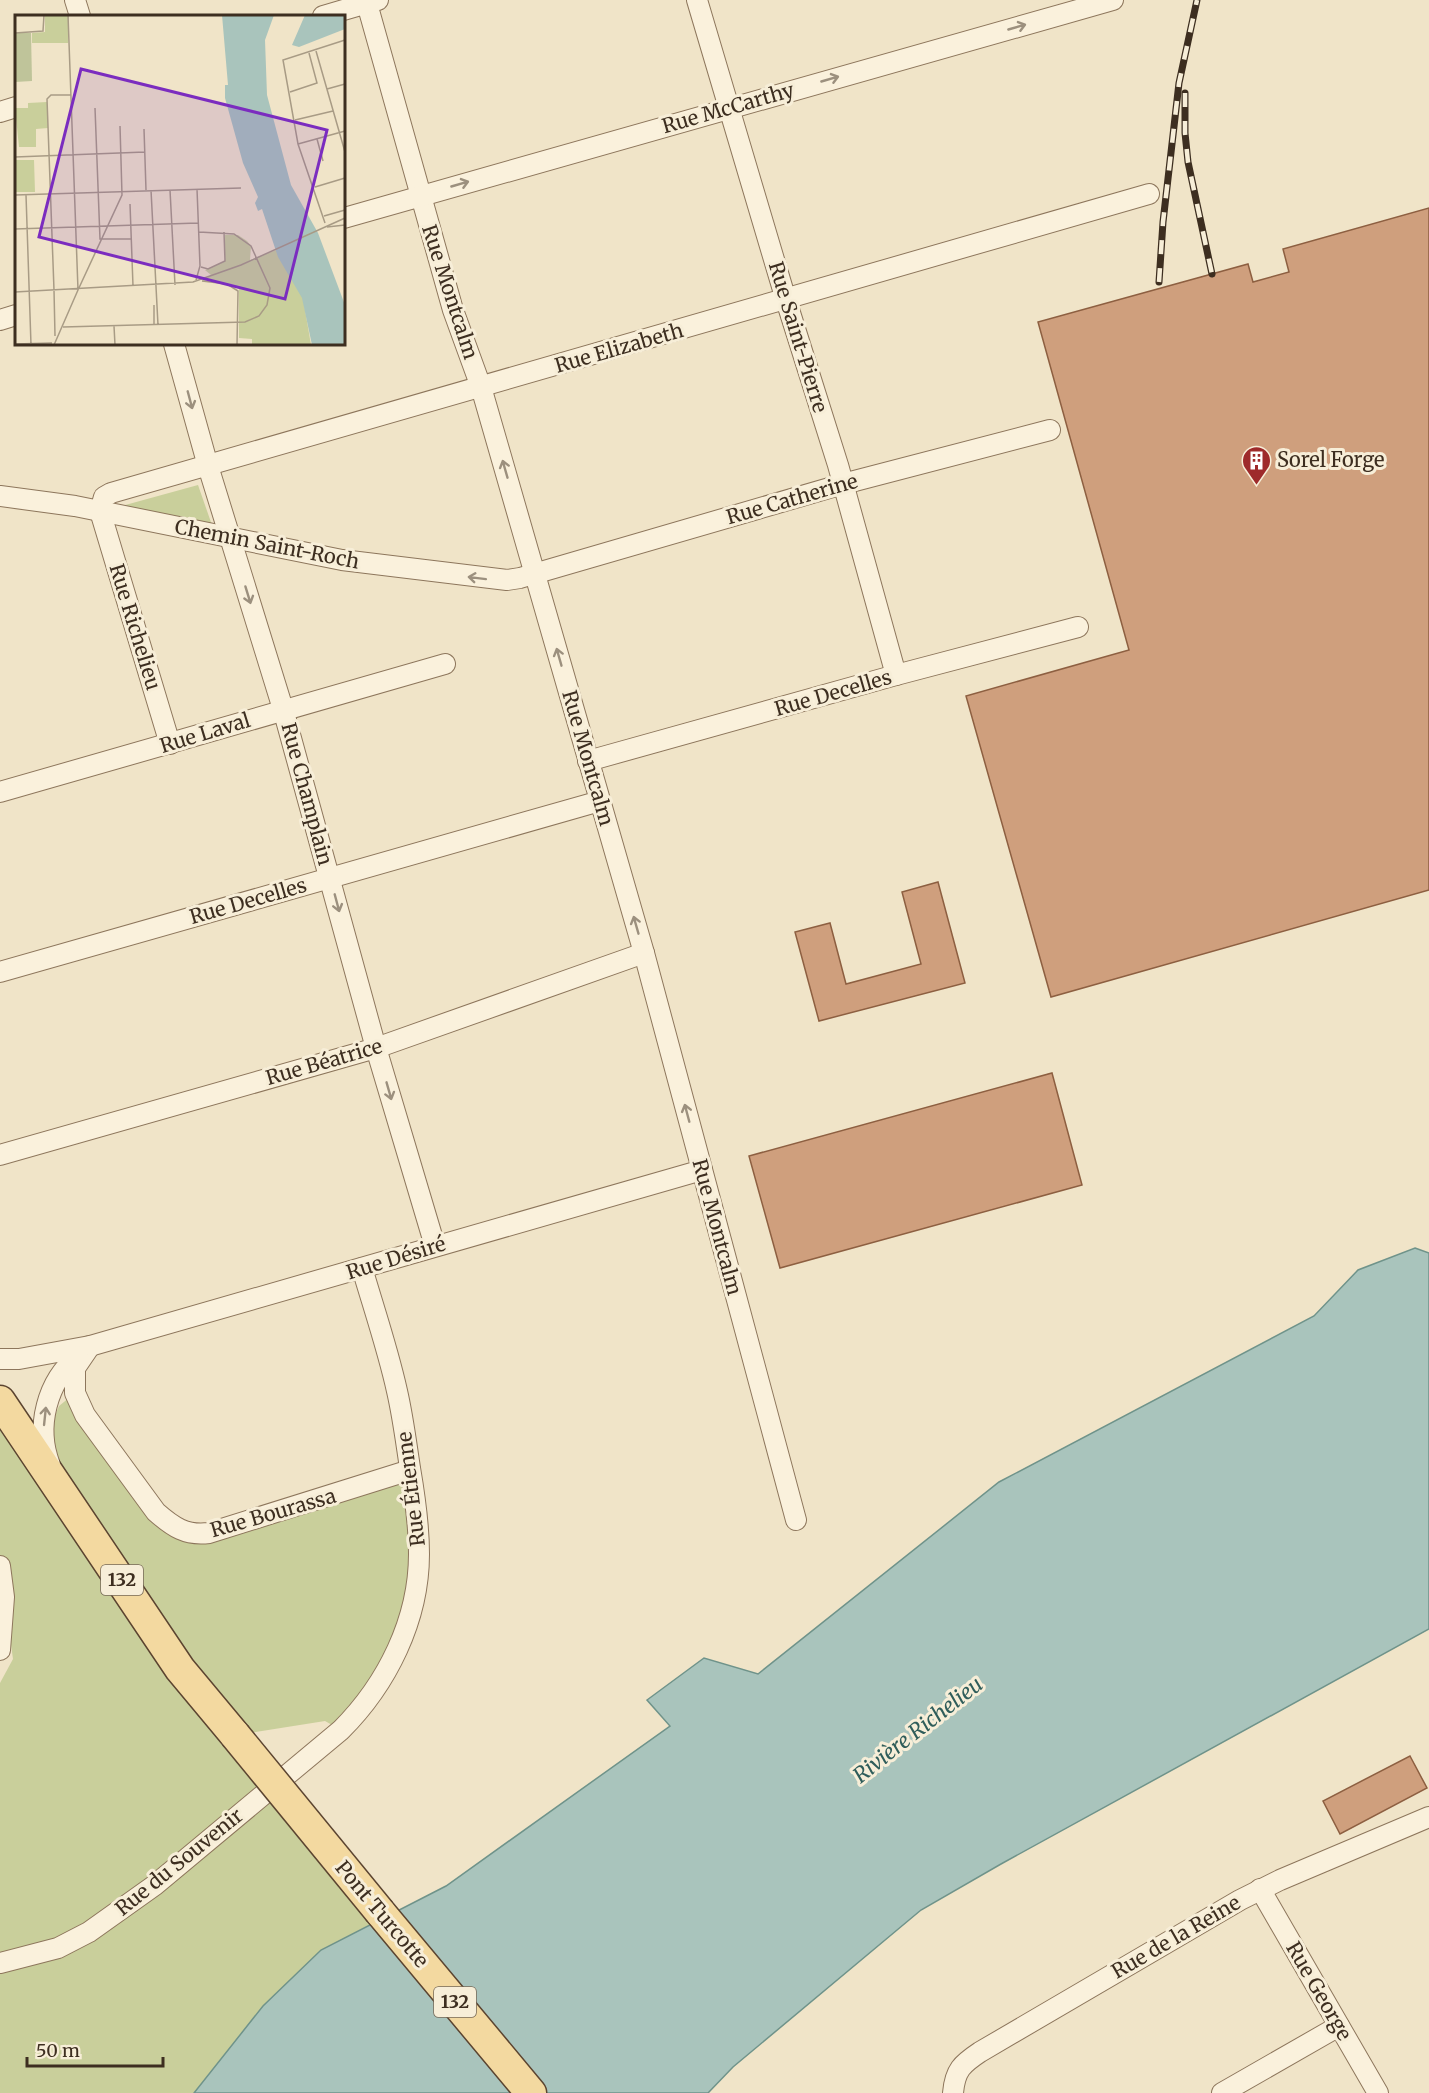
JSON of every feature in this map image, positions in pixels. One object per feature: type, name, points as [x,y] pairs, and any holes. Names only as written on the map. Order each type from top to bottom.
[{"type":"main road","name":"132","points":[[0,1401],[62,1492]]},
{"type":"main road","name":"Pont Turcotte","points":[[62,1492],[180,1670],[531,2093]]},
{"type":"street","points":[[75,0],[80,15]]},
{"type":"street","name":"Rue Saint-Pierre","points":[[698,0],[843,484],[896,675]]},
{"type":"street","name":"Rue McCarthy","points":[[345,218],[1113,0]]},
{"type":"street","points":[[326,15],[370,1]]},
{"type":"street","name":"Rue Montcalm","points":[[370,1],[420,196],[458,327],[481,387],[644,953],[796,1520]]},
{"type":"street","points":[[0,112],[15,107]]},
{"type":"street","name":"Rue Elizabeth","points":[[100,511],[104,497],[111,493],[1149,194]]},
{"type":"street","points":[[0,320],[15,315]]},
{"type":"street","name":"Rue Champlain","points":[[174,345],[208,466],[283,709],[376,1048],[435,1246]]},
{"type":"street","name":"Rue Catherine","points":[[535,574],[843,484],[1050,430]]},
{"type":"street","name":"Chemin Saint-Roch","points":[[0,496],[100,511],[342,560],[495,580],[514,579],[535,574]]},
{"type":"street","name":"Rue Richelieu","points":[[100,511],[170,744]]},
{"type":"street","name":"Rue Decelles","points":[[588,761],[1078,627]]},
{"type":"street","name":"Rue Laval","points":[[0,792],[445,664]]},
{"type":"street","name":"Rue Decelles","points":[[0,972],[600,801]]},
{"type":"street","name":"Rue Béatrice","points":[[0,1155],[376,1048],[644,953]]},
{"type":"street","name":"Rue Désiré","points":[[0,1359],[19,1359],[90,1346],[702,1170]]},
{"type":"street","name":"Rue Étienne","points":[[341,1730],[363,1706],[386,1673],[401,1641],[417,1583],[419,1555],[417,1512],[395,1381],[362,1268]]},
{"type":"street","name":"Rue Désiré","points":[[62,1492],[46,1453],[44,1422],[47,1404],[51,1389],[67,1364],[90,1346]]},
{"type":"street","name":"Rue Bourassa","points":[[90,1346],[75,1368],[74,1380],[75,1393],[85,1415],[156,1512],[171,1525],[184,1532],[196,1535],[209,1533],[410,1470]]},
{"type":"street","points":[[0,1566],[4,1597],[0,1650]]},
{"type":"street","name":"Rue du Souvenir","points":[[0,1963],[58,1948],[89,1932],[154,1885],[341,1730]]},
{"type":"street","name":"Rue de la Reine","points":[[953,2093],[961,2066],[980,2052],[1260,1889],[1429,1817]]},
{"type":"street","name":"Rue George","points":[[1260,1889],[1378,2093]]},
{"type":"street","points":[[1222,2093],[1339,2026]]},
{"type":"green space","points":[[198,485],[213,528],[118,507]]},
{"type":"green space","points":[[75,1393],[184,1532],[410,1470],[410,1612],[341,1730],[325,1721],[236,1735],[388,1940],[220,2093],[0,2093],[0,1683],[13,1659],[0,1566],[0,1401],[60,1488],[51,1425],[59,1406]]},
{"type":"water","name":"Rivière Richelieu","points":[[1415,1248],[1429,1253],[1429,1629],[921,1910],[733,2067],[708,2093],[194,2093],[263,2006],[321,1950],[446,1886],[670,1726],[647,1700],[704,1658],[758,1674],[999,1482],[1314,1316],[1358,1270]]},
{"type":"building","name":"Sorel Forge","points":[[1429,208],[1429,890],[1051,997],[966,696],[1129,650],[1038,322],[1248,264],[1253,282],[1289,272],[1283,249]]},
{"type":"building","points":[[938,882],[965,983],[819,1021],[795,932],[830,923],[846,984],[921,964],[902,892]]},
{"type":"building","points":[[1052,1073],[1082,1185],[780,1268],[749,1156]]},
{"type":"building","points":[[1410,1756],[1427,1788],[1340,1834],[1323,1801]]},
{"type":"railway","points":[[1159,282],[1163,222],[1179,83],[1197,0]]},
{"type":"railway","points":[[1185,93],[1188,162],[1212,274]]},
{"type":"place","name":"Sorel Forge","points":[[1256,486]]}]
